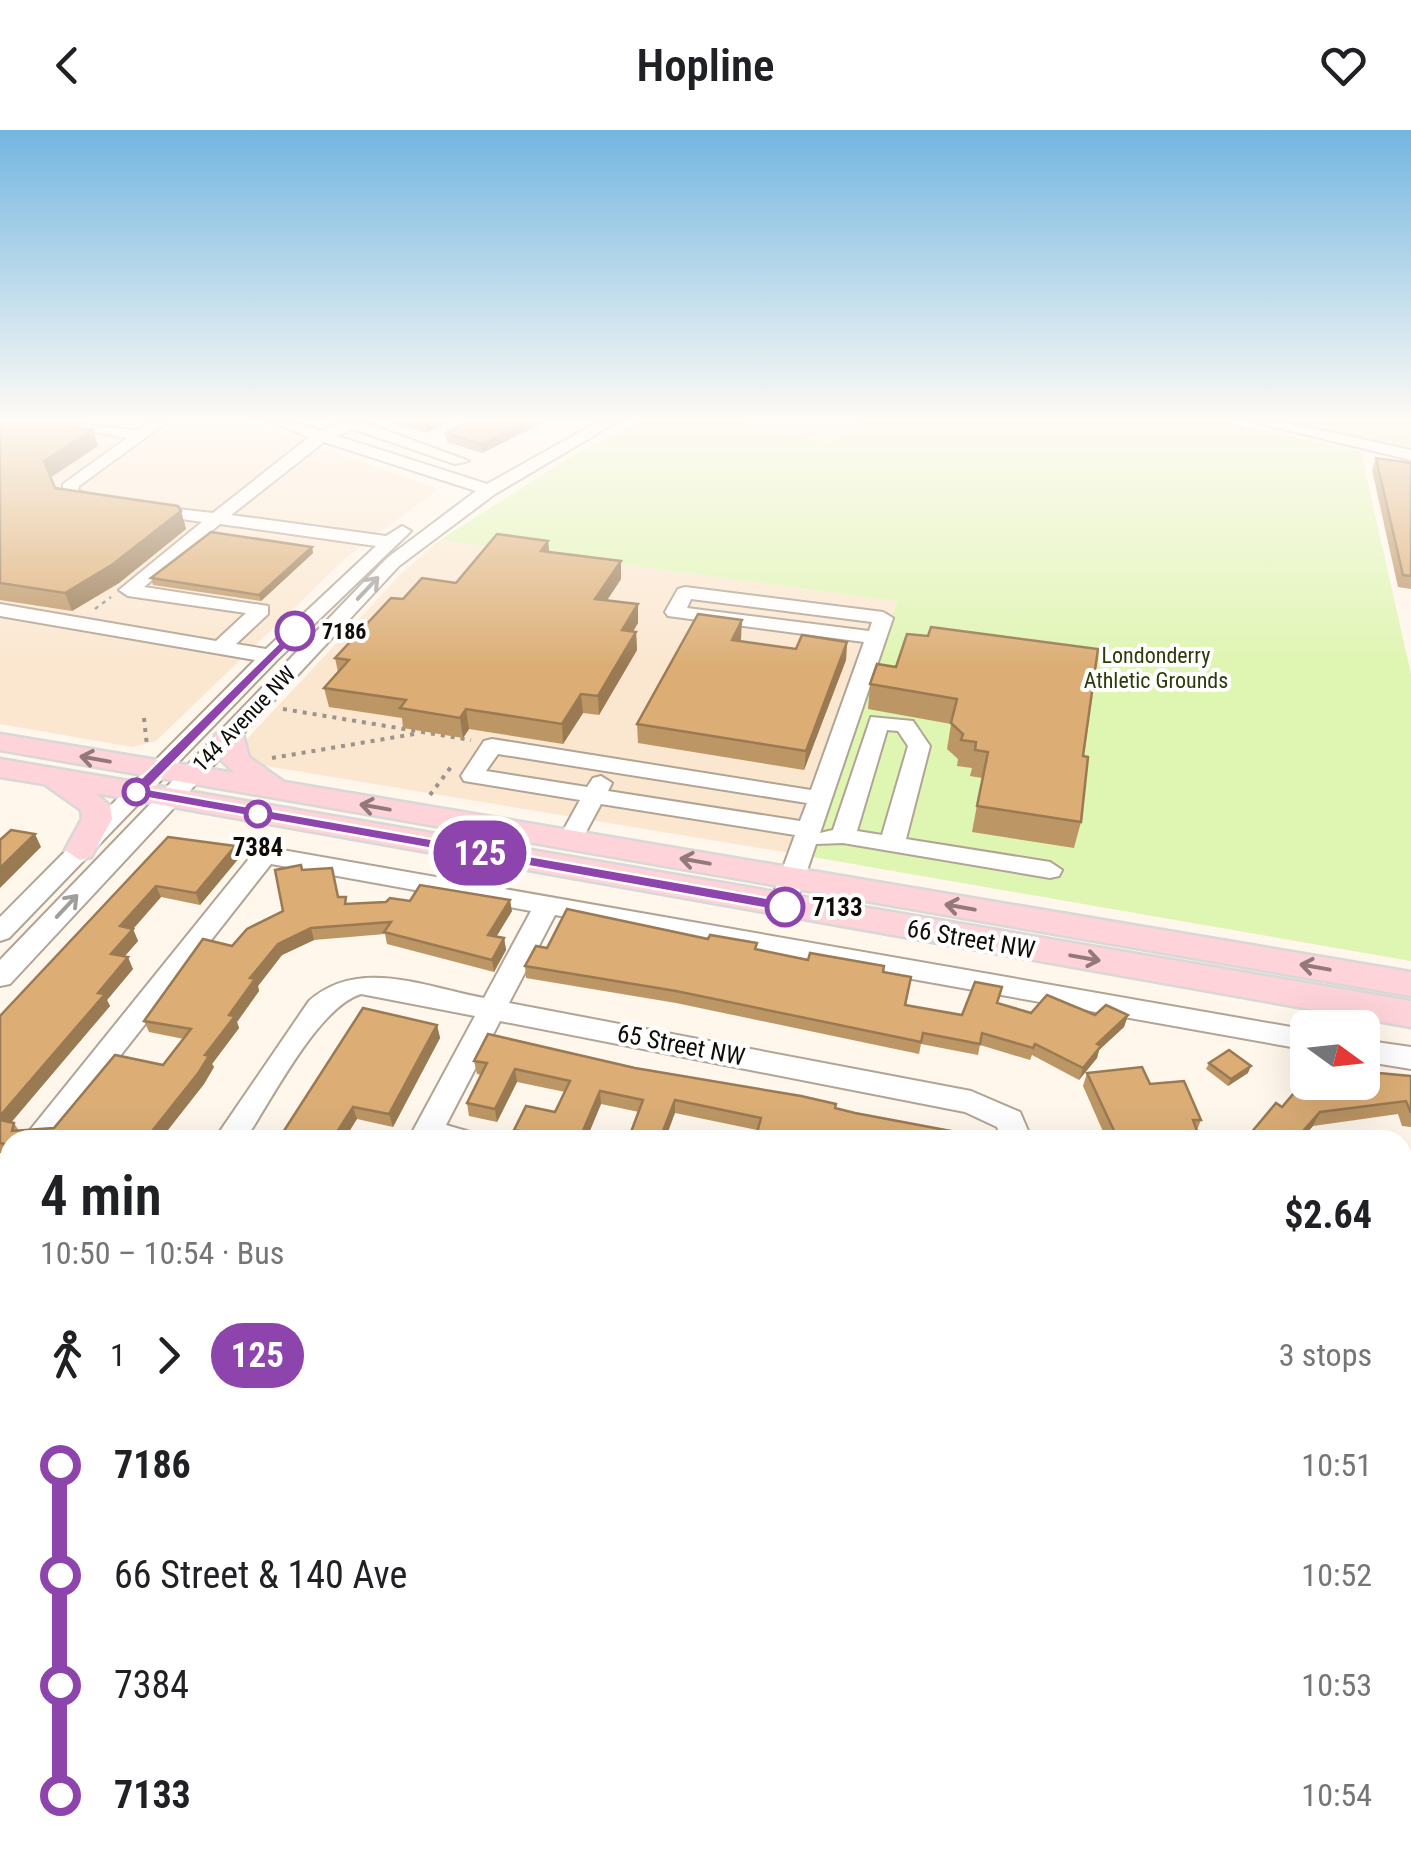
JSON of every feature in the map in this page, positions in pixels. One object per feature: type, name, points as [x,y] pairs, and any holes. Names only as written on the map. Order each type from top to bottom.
[{"type":"main road","points":[[229,735],[236,760],[285,792]]},
{"type":"main road","name":"66 Street NW","points":[[0,742],[152,778],[787,892],[1411,1014]]},
{"type":"main road","name":"66 Street NW","points":[[0,768],[40,775],[190,775],[570,840],[787,892],[1411,984]]},
{"type":"main road","points":[[40,775],[95,806],[96,819],[80,850]]},
{"type":"street","points":[[107,503],[388,542]]},
{"type":"street","points":[[222,647],[260,610],[128,590],[236,503]]},
{"type":"street","name":"144 Avenue NW","points":[[190,775],[393,562],[471,503]]},
{"type":"street","name":"144 Avenue NW","points":[[0,932],[270,656],[413,522]]},
{"type":"street","points":[[787,892],[850,718],[883,618],[686,593],[675,612],[876,638]]},
{"type":"street","points":[[0,610],[270,656]]},
{"type":"street","points":[[850,718],[905,726],[919,746],[892,844]]},
{"type":"street","points":[[842,836],[879,722]]},
{"type":"street","points":[[821,798],[492,746],[472,776],[806,836],[842,836],[1050,870]]},
{"type":"street","points":[[570,840],[612,765]]},
{"type":"street","name":"144 Avenue NW","points":[[0,977],[152,778]]},
{"type":"street","points":[[45,1130],[264,855],[1290,1037]]},
{"type":"street","points":[[428,1130],[547,905]]},
{"type":"street","name":"65 Street NW","points":[[236,1130],[318,1008],[349,986],[388,986],[971,1102],[1013,1130]]},
{"type":"street","points":[[1380,1053],[1411,1058]]},
{"type":"path","points":[[276,708],[472,740],[430,795]]},
{"type":"path","points":[[144,718],[152,778]]},
{"type":"path","points":[[271,758],[424,732]]},
{"type":"shaded area","points":[[0,503],[420,503],[348,556],[156,741],[132,747],[0,724]]},
{"type":"shaded area","points":[[440,540],[898,601],[790,853],[254,764],[245,756],[246,740],[402,573]]},
{"type":"green space","name":"Londonderry Athletic Grounds","points":[[498,503],[1373,503],[1411,674],[1411,961],[790,853],[898,601],[440,540]]},
{"type":"building","points":[[0,503],[159,503],[178,506],[181,511],[113,564],[65,593],[0,583]]},
{"type":"building","points":[[1386,503],[1411,503],[1411,576],[1403,575]]},
{"type":"building","points":[[211,532],[312,547],[259,595],[151,578]]},
{"type":"building","points":[[497,534],[548,541],[541,551],[621,561],[595,599],[638,604],[622,630],[636,632],[598,696],[581,694],[562,724],[466,709],[460,718],[400,708],[406,700],[324,688],[349,660],[335,658],[391,598],[403,599],[422,578],[456,583]]},
{"type":"building","points":[[698,614],[742,620],[732,640],[796,649],[802,635],[847,642],[806,751],[637,724]]},
{"type":"building","points":[[931,627],[1098,649],[1083,756],[1088,757],[1081,822],[977,806],[988,752],[975,750],[976,742],[961,740],[963,734],[951,723],[957,699],[870,684],[877,664],[896,667],[907,634],[928,636]]},
{"type":"building","points":[[11,830],[35,834],[0,868],[0,840]]},
{"type":"building","points":[[168,837],[235,846],[196,893],[156,886],[120,926],[133,929],[111,954],[128,957],[98,993],[105,994],[0,1116],[0,1016]]},
{"type":"building","points":[[301,865],[302,870],[332,868],[338,897],[346,897],[345,904],[386,902],[390,898],[410,901],[420,885],[510,900],[488,935],[504,938],[492,960],[384,932],[391,922],[311,928],[278,944],[250,978],[255,979],[229,1015],[235,1016],[205,1055],[209,1056],[199,1072],[153,1130],[26,1130],[54,1128],[115,1055],[163,1065],[191,1029],[144,1021],[203,939],[232,946],[247,929],[283,911],[275,870]]},
{"type":"building","points":[[567,909],[708,939],[710,935],[757,943],[755,949],[808,960],[810,953],[884,966],[883,972],[911,977],[905,1005],[962,1015],[975,982],[1002,987],[997,1003],[1031,1013],[1047,995],[1095,1015],[1106,1005],[1128,1015],[1097,1044],[1101,1046],[1083,1068],[1035,1044],[1033,1048],[982,1033],[980,1044],[923,1033],[921,1042],[676,991],[525,966],[536,946],[547,948]]},
{"type":"building","points":[[363,1008],[437,1025],[389,1114],[353,1107],[338,1130],[284,1130]]},
{"type":"building","points":[[488,1034],[635,1068],[801,1096],[855,1113],[946,1130],[758,1130],[761,1118],[675,1100],[663,1130],[632,1130],[643,1100],[600,1091],[583,1130],[514,1130],[526,1106],[555,1112],[570,1081],[515,1069],[495,1109],[467,1103],[487,1063],[474,1061]]},
{"type":"building","points":[[1229,1050],[1251,1066],[1231,1079],[1209,1063]]},
{"type":"building","points":[[1142,1067],[1150,1084],[1184,1081],[1201,1120],[1193,1120],[1197,1130],[1114,1130],[1087,1073]]},
{"type":"building","points":[[1380,1073],[1411,1076],[1411,1113],[1406,1101],[1320,1112],[1304,1130],[1253,1130],[1276,1103],[1282,1107],[1290,1098],[1380,1100]]},
{"type":"building","points":[[0,1120],[14,1123],[12,1130],[0,1130]]},
{"type":"bus line","name":"125","points":[[295,631],[136,792],[785,907]]},
{"type":"place","name":"7186","points":[[295,631]]},
{"type":"place","name":"7384","points":[[258,814]]},
{"type":"place","name":"7133","points":[[785,907]]}]
